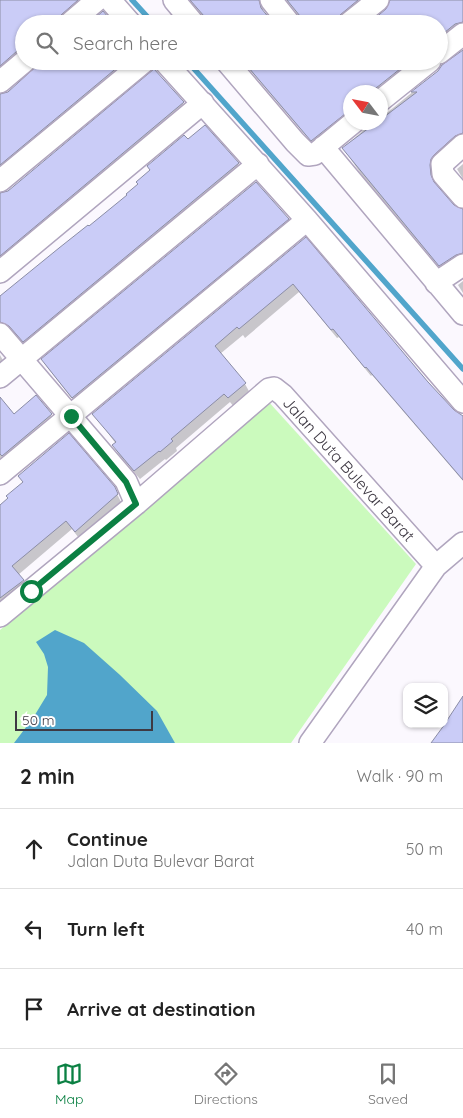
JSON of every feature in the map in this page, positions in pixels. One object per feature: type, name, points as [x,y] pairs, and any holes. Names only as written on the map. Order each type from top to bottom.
[{"type":"street","points":[[80,15],[97,0]]},
{"type":"street","points":[[110,0],[123,15]]},
{"type":"street","points":[[174,0],[186,15]]},
{"type":"street","points":[[271,0],[283,15]]},
{"type":"street","points":[[359,15],[378,0]]},
{"type":"street","points":[[448,46],[463,34]]},
{"type":"street","points":[[0,82],[15,69]]},
{"type":"street","points":[[0,181],[134,70]]},
{"type":"street","points":[[172,70],[258,164],[463,402]]},
{"type":"street","points":[[234,70],[302,150],[312,155],[344,130]]},
{"type":"street","points":[[388,95],[419,70]]},
{"type":"street","points":[[0,272],[203,103]]},
{"type":"street","points":[[463,145],[442,164],[443,174],[463,197]]},
{"type":"street","points":[[324,147],[463,314]]},
{"type":"street","points":[[0,377],[258,164]]},
{"type":"street","points":[[0,474],[307,220]]},
{"type":"street","points":[[436,283],[463,265]]},
{"type":"street","points":[[0,334],[126,482],[136,504]]},
{"type":"street","name":"Jalan Duta Bulevar Barat","points":[[0,616],[136,504],[269,389],[274,388],[283,395],[436,566]]},
{"type":"street","points":[[310,743],[436,566],[463,543]]},
{"type":"green space","points":[[267,400],[416,564],[291,743],[0,743],[0,630]]},
{"type":"water","points":[[55,630],[84,643],[120,675],[157,711],[175,743],[14,743],[47,695],[48,667],[44,654],[36,642]]},
{"type":"building","points":[[0,0],[78,0],[61,15],[15,15],[15,53],[0,66]]},
{"type":"building","points":[[190,0],[259,0],[261,8],[267,15],[203,15]]},
{"type":"building","points":[[287,0],[358,0],[340,15],[299,15]]},
{"type":"building","points":[[390,0],[463,0],[463,22],[455,24],[448,30],[448,15],[379,15],[386,9]]},
{"type":"building","points":[[103,11],[106,15],[98,15]]},
{"type":"building","points":[[463,50],[463,133],[455,136],[434,155],[430,165],[434,182],[454,205],[463,209],[463,253],[456,255],[439,266],[342,148],[366,130],[388,130],[388,114],[417,92],[411,92],[439,70],[448,70],[448,61]]},
{"type":"building","points":[[32,70],[114,70],[0,165],[0,94],[8,92]]},
{"type":"building","points":[[153,70],[155,70],[184,102],[0,256],[0,193],[8,191]]},
{"type":"building","points":[[251,70],[399,70],[380,85],[343,85],[343,116],[311,141]]},
{"type":"building","points":[[205,125],[239,163],[23,342],[9,326],[0,322],[0,296],[127,195],[138,184],[136,182],[150,170],[147,166],[184,135],[188,139]]},
{"type":"building","points":[[256,182],[289,219],[72,398],[41,359]]},
{"type":"building","points":[[306,237],[428,382],[454,410],[463,416],[463,480],[293,284],[239,329],[237,327],[215,346],[246,383],[228,398],[224,394],[171,439],[173,441],[134,471],[112,445],[116,442],[92,414]]},
{"type":"building","points":[[36,395],[52,414],[2,456],[0,454],[0,397],[14,414]]},
{"type":"building","points":[[69,433],[115,487],[118,494],[75,532],[66,521],[12,566],[24,580],[0,598],[0,505],[8,498],[6,496],[23,482],[18,476]]},
{"type":"building","points":[[463,696],[463,743],[431,743],[442,728],[448,728],[448,719]]},
{"type":"waterway","points":[[132,0],[146,15]]},
{"type":"waterway","points":[[195,70],[463,369]]},
{"type":"route","points":[[31,591],[136,504],[126,482],[71,416]]}]
